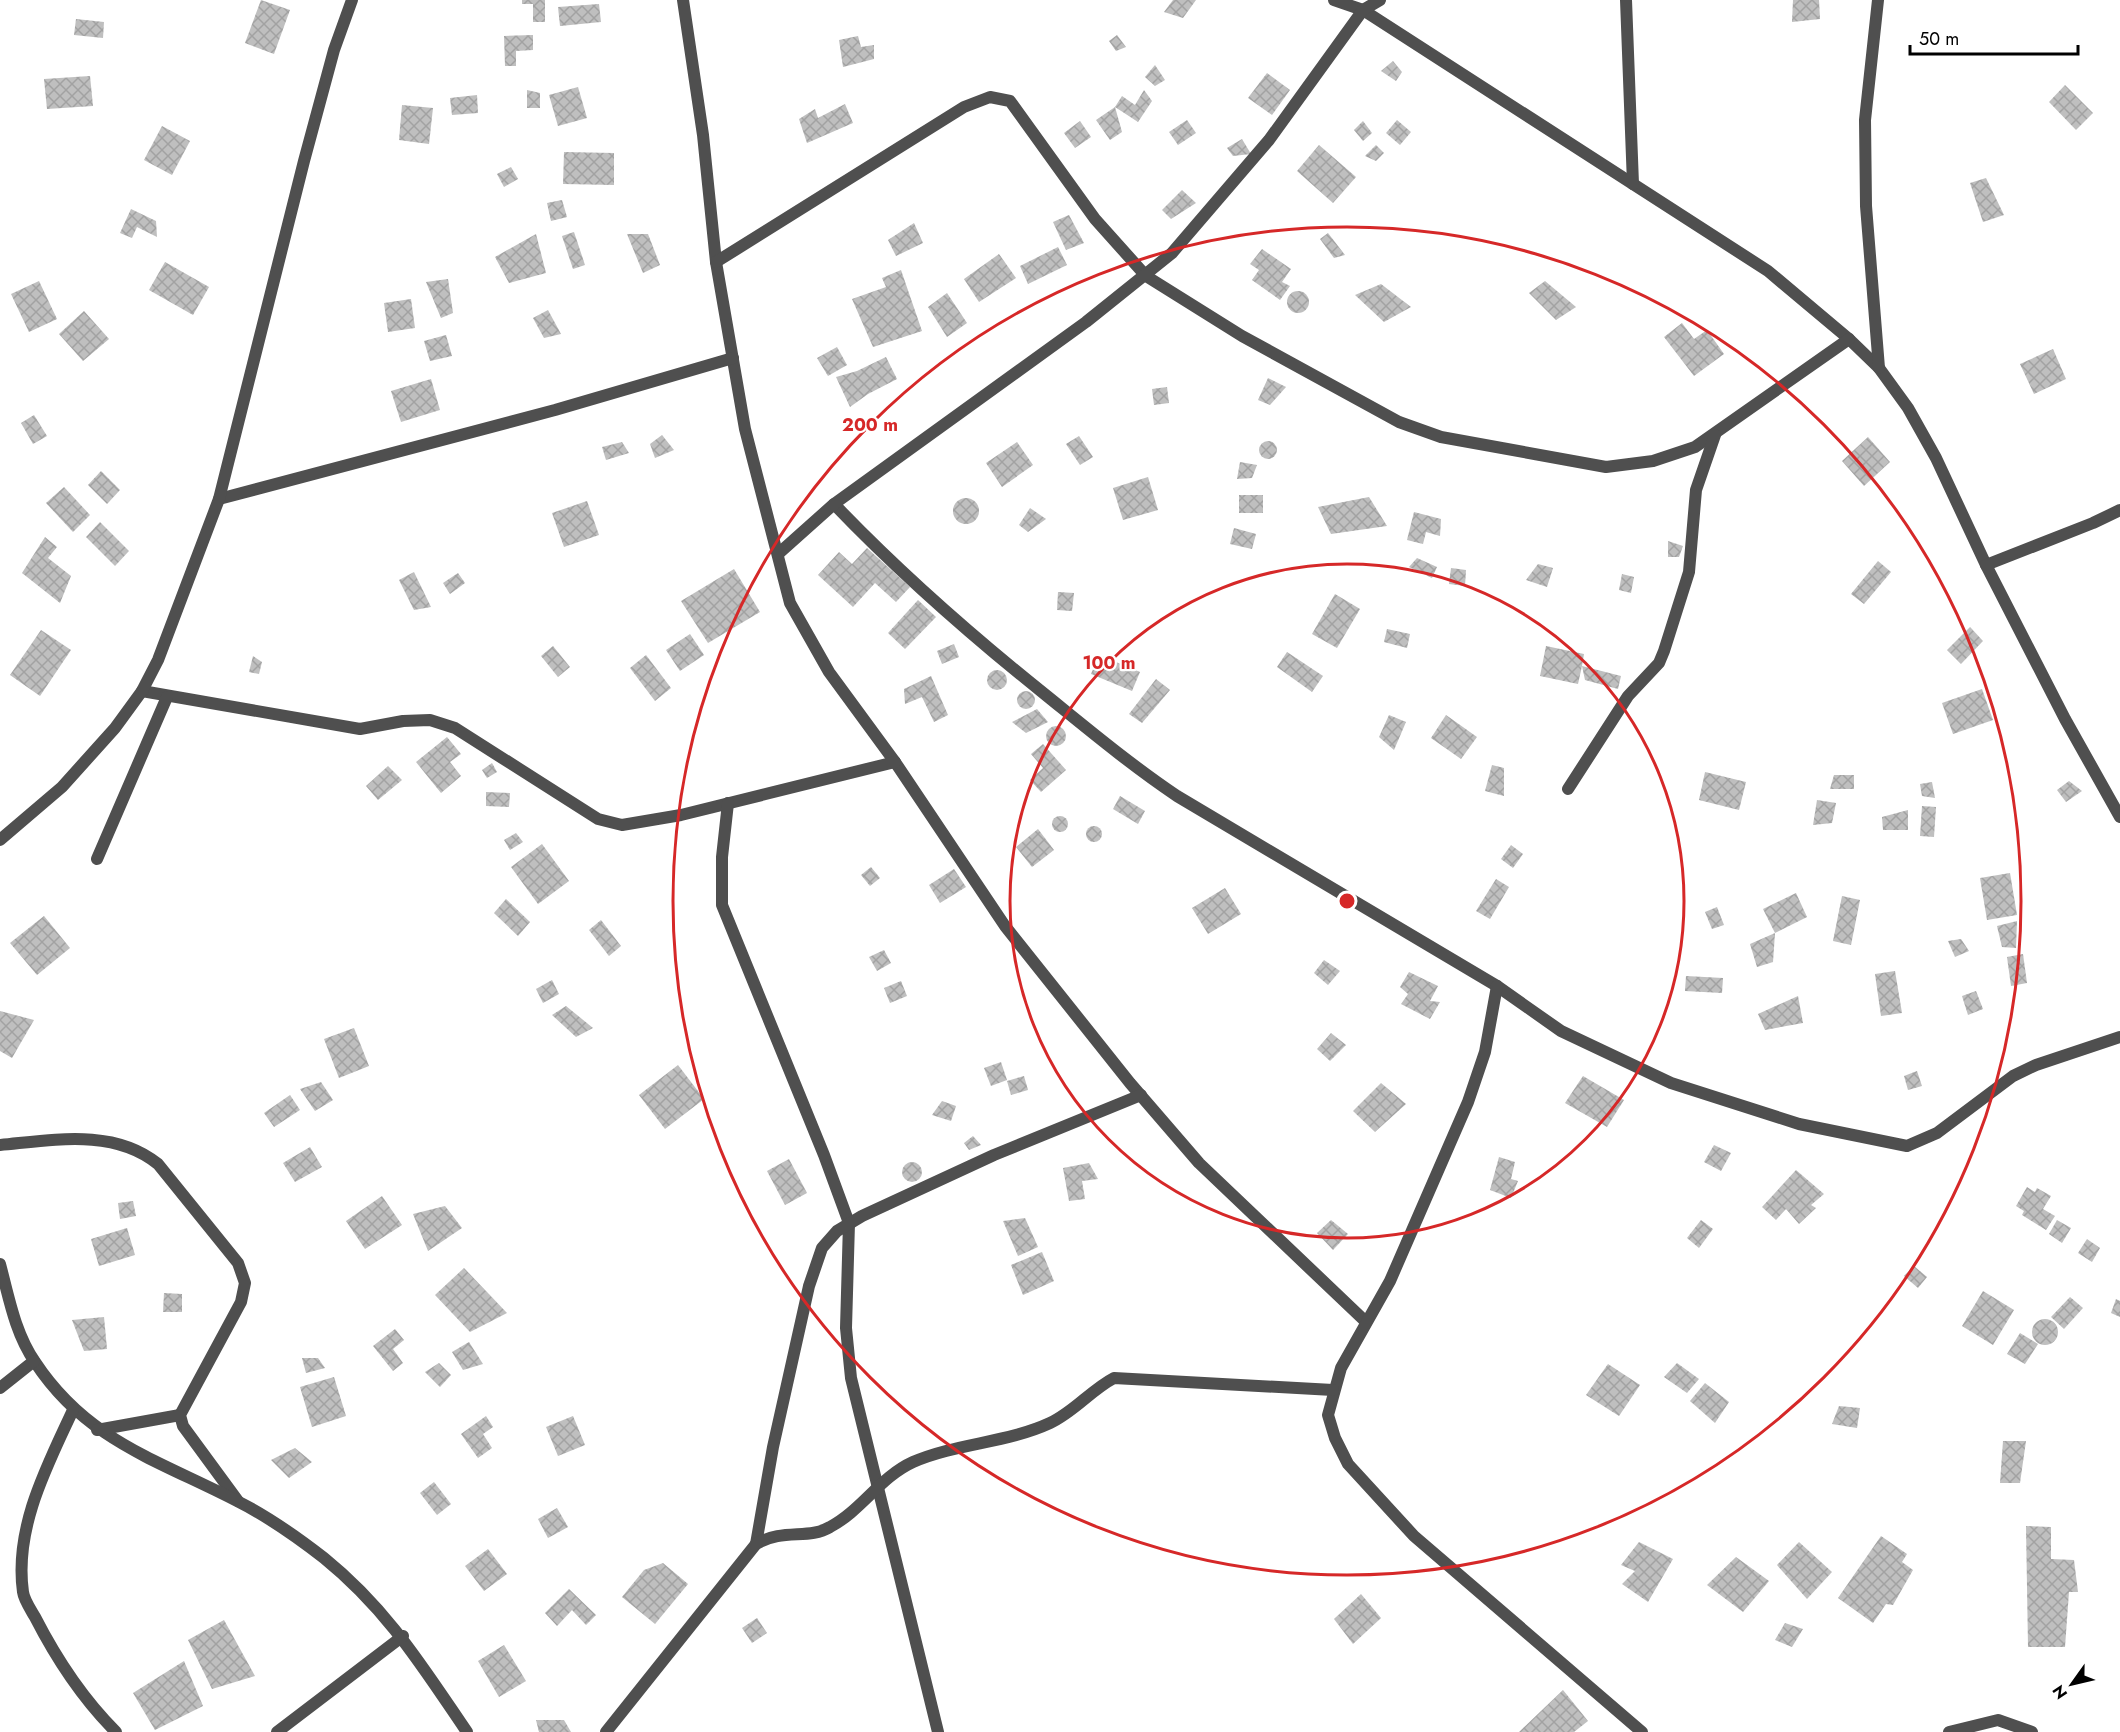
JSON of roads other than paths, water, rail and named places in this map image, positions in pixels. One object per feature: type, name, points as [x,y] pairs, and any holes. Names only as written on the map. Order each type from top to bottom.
[{"type":"street","points":[[0,840],[62,787],[115,728],[142,691],[158,660],[219,500],[304,160],[334,50],[352,0]]},
{"type":"street","points":[[683,0],[703,135],[716,262],[746,429],[790,603],[801,626],[830,672],[896,762],[982,896],[1141,1095],[1199,1162],[1242,1206],[1365,1321]]},
{"type":"street","points":[[1334,0],[1363,10],[1768,271],[1849,339],[1878,368],[1908,408],[1935,458],[1986,565],[2065,719],[2120,817]]},
{"type":"street","points":[[778,554],[834,504],[1146,276],[1172,253],[1269,140],[1363,10],[1380,0]]},
{"type":"street","points":[[1626,0],[1633,184]]},
{"type":"street","points":[[1878,0],[1865,120],[1866,206],[1878,368]]},
{"type":"street","points":[[716,262],[964,107],[990,97],[1010,101],[1095,219],[1146,276],[1242,336],[1399,423],[1441,437],[1606,467],[1653,460],[1695,447],[1715,435],[1849,339]]},
{"type":"street","points":[[219,500],[555,410],[733,358]]},
{"type":"street","points":[[1568,789],[1628,696],[1659,663],[1664,651],[1689,572],[1696,490],[1715,435]]},
{"type":"street","points":[[834,504],[871,543],[976,638],[1134,767],[1176,796],[1497,986],[1561,1031],[1671,1083],[1799,1124],[1898,1146],[1916,1143],[1937,1133],[2013,1076],[2036,1065],[2120,1037]]},
{"type":"street","points":[[1986,565],[2120,510]]},
{"type":"street","points":[[142,691],[167,698],[360,729],[403,721],[430,720],[455,728],[598,819],[622,825],[728,803],[896,762]]},
{"type":"street","points":[[97,859],[167,698]]},
{"type":"street","points":[[728,803],[722,857],[722,905],[849,1222],[845,1286],[851,1378],[938,1732]]},
{"type":"street","points":[[1497,986],[1485,1052],[1468,1102],[1390,1281],[1365,1321],[1341,1368],[1333,1390],[1328,1415],[1335,1438],[1348,1464],[1414,1536],[1642,1732]]},
{"type":"street","points":[[756,1544],[773,1447],[809,1286],[822,1248],[849,1222],[994,1155],[1141,1095]]},
{"type":"street","points":[[0,1145],[63,1140],[103,1141],[142,1151],[158,1164],[238,1263],[244,1283],[242,1302],[180,1415],[183,1426],[238,1502]]},
{"type":"street","points":[[0,1264],[16,1327],[34,1361],[73,1410],[97,1430],[145,1458],[238,1502],[324,1558],[370,1600],[403,1636],[467,1732]]},
{"type":"street","points":[[0,1388],[34,1361]]},
{"type":"street","points":[[606,1732],[756,1544],[770,1536],[815,1532],[829,1528],[879,1487],[891,1474],[914,1462],[1052,1422],[1095,1388],[1114,1378],[1131,1377],[1333,1390]]},
{"type":"street","points":[[73,1410],[45,1469],[24,1537],[23,1594],[51,1649],[89,1705],[116,1732]]},
{"type":"street","points":[[97,1430],[180,1415]]},
{"type":"street","points":[[277,1732],[403,1636]]},
{"type":"street","points":[[1949,1732],[1998,1720],[2032,1732]]}]
